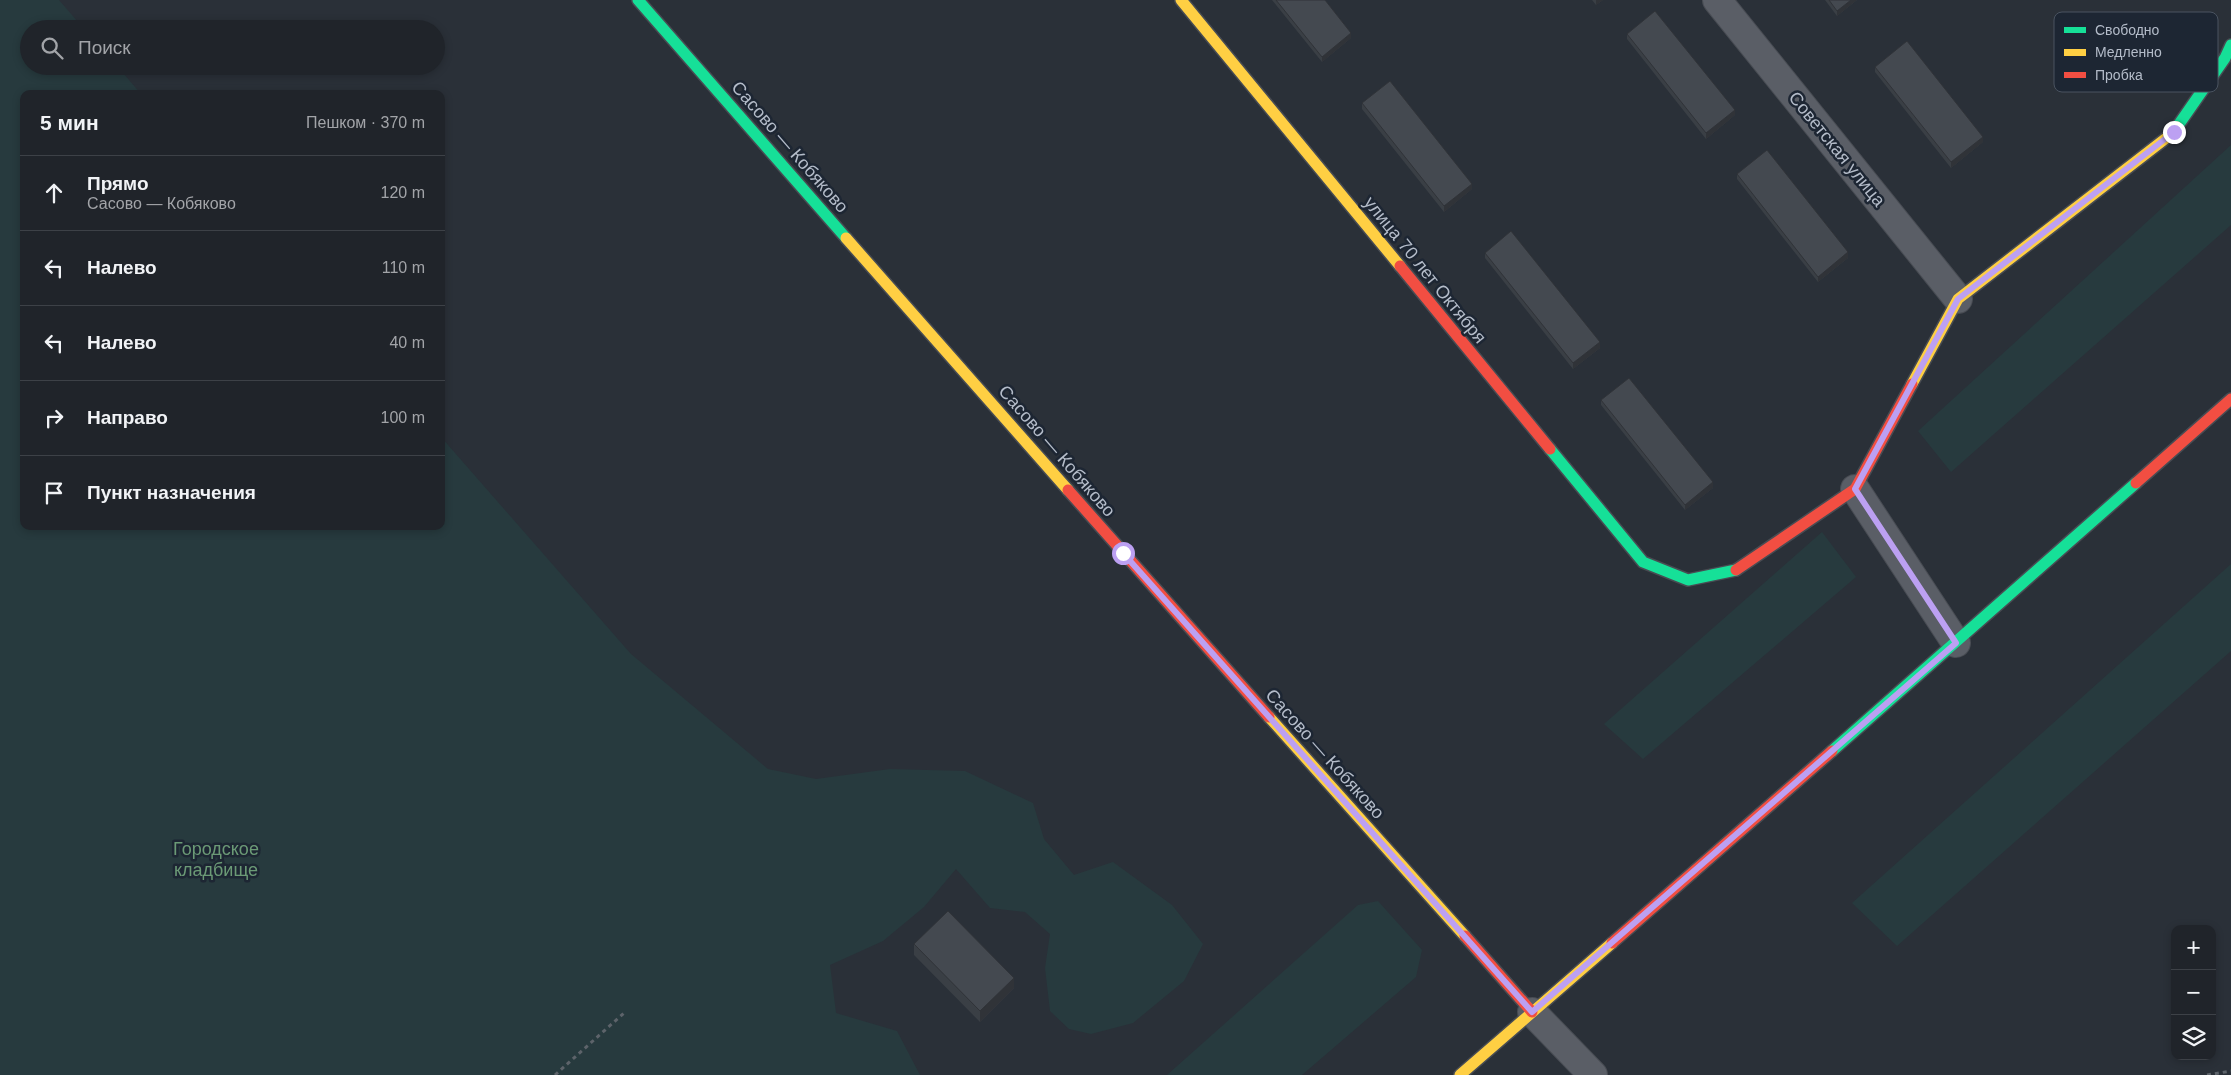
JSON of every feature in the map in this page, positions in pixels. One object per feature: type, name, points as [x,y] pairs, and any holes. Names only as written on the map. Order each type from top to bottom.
[{"type":"street","name":"Сасово — Кобяково","points":[[638,0],[1123,553],[1532,1012]]},
{"type":"street","name":"улица 70 лет Октября","points":[[1181,0],[1643,562],[1688,580],[1735,570],[1855,489]]},
{"type":"street","name":"Советская улица","points":[[1717,0],[1958,299]]},
{"type":"street","points":[[2218,65],[2231,45]]},
{"type":"street","points":[[1956,643],[1855,489],[1958,299],[2174,132],[2200,92]]},
{"type":"street","points":[[1460,1075],[1956,643],[2231,399]]},
{"type":"street","points":[[1532,1012],[1593,1075]]},
{"type":"path","points":[[555,1075],[624,1013]]},
{"type":"path","points":[[2207,1075],[2231,1071]]},
{"type":"green space","name":"Городское кладбище","points":[[0,0],[59,0],[76,20],[20,20],[20,75],[125,75],[138,90],[20,90],[20,530],[445,530],[445,442],[631,654],[768,769],[816,779],[890,769],[965,771],[1033,803],[1044,839],[1074,875],[1113,862],[1172,905],[1203,944],[1184,981],[1133,1023],[1091,1034],[1069,1029],[1050,1011],[1045,968],[1050,934],[1025,912],[990,908],[956,869],[924,907],[883,941],[830,965],[836,1013],[897,1031],[920,1075],[0,1075]]},
{"type":"green space","points":[[2231,145],[2231,225],[1951,472],[1918,431]]},
{"type":"green space","points":[[1822,532],[1856,577],[1643,759],[1604,724]]},
{"type":"green space","points":[[2231,564],[2231,651],[1897,946],[1852,903]]},
{"type":"green space","points":[[1378,901],[1422,950],[1416,977],[1302,1075],[1167,1075],[1358,905]]},
{"type":"building","points":[[1276,0],[1325,0],[1351,33],[1322,57]]},
{"type":"building","points":[[1829,0],[1851,0],[1837,11]]},
{"type":"building","points":[[1655,11],[1735,110],[1706,133],[1627,34]]},
{"type":"building","points":[[1907,41],[1983,137],[1951,162],[1875,67]]},
{"type":"building","points":[[1390,81],[1472,184],[1444,206],[1362,103]]},
{"type":"building","points":[[1767,150],[1848,252],[1818,277],[1737,174]]},
{"type":"building","points":[[1511,231],[1600,342],[1573,363],[1485,253]]},
{"type":"building","points":[[1629,378],[1713,482],[1685,505],[1601,400]]},
{"type":"building","points":[[948,911],[1014,978],[980,1011],[914,944]]},
{"type":"traffic: fast","points":[[638,0],[846,238]]},
{"type":"traffic: fast","points":[[2218,68],[2231,45]]},
{"type":"traffic: fast","points":[[2177,127],[2201,92]]},
{"type":"traffic: fast","points":[[1550,449],[1643,562],[1688,580],[1736,570]]},
{"type":"traffic: fast","points":[[1832,751],[2136,483]]},
{"type":"traffic: slow","points":[[1181,0],[1400,266]]},
{"type":"traffic: slow","points":[[1912,384],[1958,299],[2174,132],[2177,127]]},
{"type":"traffic: slow","points":[[846,238],[1068,490]]},
{"type":"traffic: slow","points":[[1269,717],[1465,936]]},
{"type":"traffic: slow","points":[[1460,1075],[1612,943]]},
{"type":"traffic: jam","points":[[1400,266],[1550,449]]},
{"type":"traffic: jam","points":[[1736,570],[1855,489],[1912,384]]},
{"type":"traffic: jam","points":[[2136,483],[2231,399]]},
{"type":"traffic: jam","points":[[1068,490],[1269,717]]},
{"type":"traffic: jam","points":[[1612,943],[1832,751]]},
{"type":"traffic: jam","points":[[1465,936],[1532,1012]]},
{"type":"route","points":[[1123,553],[1532,1012],[1956,643],[1855,489],[1958,299],[2174,132]]}]
